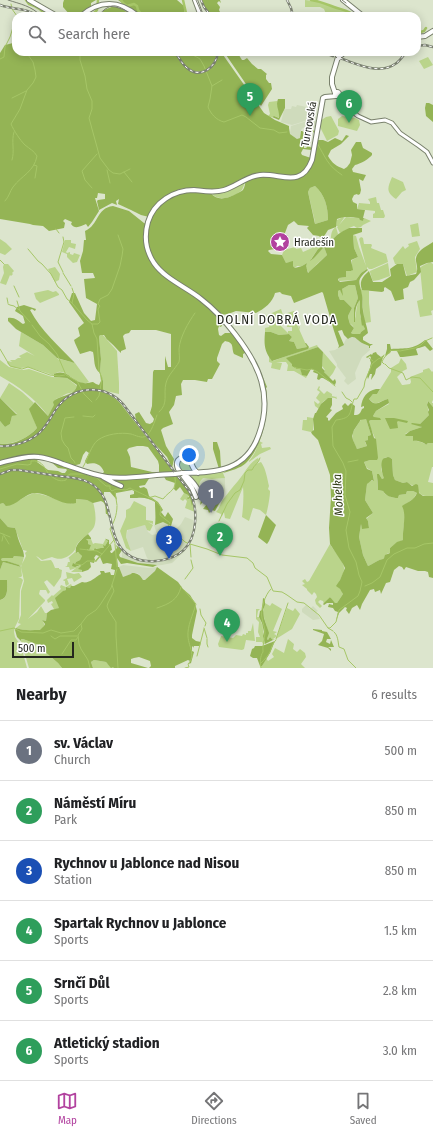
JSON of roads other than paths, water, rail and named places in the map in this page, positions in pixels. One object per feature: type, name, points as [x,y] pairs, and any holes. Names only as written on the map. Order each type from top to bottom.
[{"type":"main road","points":[[29,0],[50,12]]},
{"type":"main road","points":[[195,0],[200,12]]},
{"type":"main road","points":[[343,0],[358,12]]},
{"type":"main road","points":[[86,12],[97,5],[109,2],[116,2],[133,12]]},
{"type":"main road","points":[[421,36],[425,36],[433,31]]},
{"type":"main road","points":[[340,56],[333,80],[333,85],[337,95],[347,102],[353,112],[358,116],[371,122],[384,120],[392,123],[400,133],[427,152],[433,163]]},
{"type":"main road","name":"Turnovská","points":[[198,473],[215,472],[229,468],[241,460],[253,448],[259,436],[263,420],[264,401],[262,383],[252,358],[225,321],[210,306],[162,272],[154,263],[146,243],[148,222],[158,205],[167,197],[176,193],[189,190],[212,192],[222,190],[232,187],[249,178],[260,175],[292,178],[302,174],[309,166],[312,158],[322,101],[324,97],[337,95]]},
{"type":"main road","points":[[0,463],[26,457],[41,457],[89,473],[101,476],[124,478],[158,474],[198,473]]},
{"type":"main road","points":[[185,473],[198,495],[179,471],[177,465],[178,460],[184,457],[189,460],[195,471],[198,473]]},
{"type":"main road","points":[[185,473],[191,471],[192,465]]},
{"type":"main road","points":[[191,481],[190,475],[198,473]]},
{"type":"main road","points":[[101,476],[121,486]]},
{"type":"waterway","points":[[26,0],[29,4],[42,12]]},
{"type":"waterway","points":[[95,12],[97,10],[98,0]]},
{"type":"waterway","points":[[121,0],[127,6],[134,4],[137,6],[140,12]]},
{"type":"waterway","points":[[183,0],[186,12]]},
{"type":"waterway","points":[[311,0],[350,12]]},
{"type":"waterway","points":[[11,4],[12,8]]},
{"type":"waterway","points":[[421,32],[426,28]]},
{"type":"waterway","points":[[0,59],[4,57],[5,47],[12,30]]},
{"type":"waterway","points":[[5,201],[16,183],[33,166],[37,156],[21,141],[11,124],[20,109],[27,90],[36,77],[33,62],[29,56]]},
{"type":"waterway","points":[[80,56],[87,89],[92,101],[92,109],[89,118],[100,158],[113,173],[120,174],[130,169]]},
{"type":"waterway","points":[[195,56],[200,59],[212,86],[208,107],[216,118],[224,122],[242,115],[260,128],[274,130],[279,133],[287,132]]},
{"type":"waterway","points":[[212,86],[222,80]]},
{"type":"waterway","points":[[12,98],[26,91]]},
{"type":"waterway","points":[[310,129],[312,129],[315,134]]},
{"type":"waterway","points":[[12,160],[14,132]]},
{"type":"waterway","points":[[317,143],[330,164],[342,175]]},
{"type":"waterway","points":[[92,188],[85,180],[82,171],[97,154]]},
{"type":"waterway","points":[[34,165],[37,166],[35,178]]},
{"type":"waterway","points":[[107,170],[110,183]]},
{"type":"waterway","points":[[124,172],[132,182]]},
{"type":"waterway","points":[[56,229],[59,233]]},
{"type":"waterway","points":[[92,324],[98,324],[100,322],[98,309],[100,306],[98,304],[100,299],[108,295],[112,289],[120,266],[123,249],[118,235]]},
{"type":"waterway","points":[[63,237],[64,242],[58,262],[63,272]]},
{"type":"waterway","points":[[28,249],[51,274],[58,287],[72,303]]},
{"type":"waterway","points":[[0,260],[4,264]]},
{"type":"waterway","points":[[63,273],[71,286]]},
{"type":"waterway","points":[[14,286],[19,297]]},
{"type":"waterway","points":[[72,288],[74,294],[72,303],[92,324],[97,339],[99,371],[102,378],[99,396],[96,400]]},
{"type":"waterway","points":[[7,298],[8,303]]},
{"type":"waterway","points":[[17,301],[20,311],[30,322]]},
{"type":"waterway","points":[[8,304],[19,310]]},
{"type":"waterway","points":[[159,412],[165,402],[165,387],[167,380],[179,362],[179,349],[183,335],[195,313]]},
{"type":"waterway","points":[[32,325],[57,354],[66,375],[77,381],[84,394],[92,402]]},
{"type":"waterway","name":"Mohelka","points":[[384,364],[382,362],[391,350],[400,351],[415,348],[432,338]]},
{"type":"waterway","points":[[0,349],[10,366],[22,369],[28,367],[50,375],[65,375]]},
{"type":"waterway","name":"Mohelka","points":[[51,476],[56,480],[62,481],[66,480],[67,476],[70,474],[85,474],[97,478],[106,486],[110,486],[112,491],[116,489],[126,490],[130,488],[147,496],[159,505],[161,508],[160,515],[170,523],[168,526],[185,542],[222,555],[247,558],[253,563],[255,568],[267,577],[273,591],[282,592],[297,602],[304,603],[319,615],[328,628],[330,628],[336,622],[339,610],[358,596],[362,582],[356,562],[349,548],[346,530],[350,512],[345,495],[346,471],[333,446],[332,427],[336,420],[345,418],[350,414],[354,399],[357,399],[364,387],[372,364],[384,355]]},
{"type":"waterway","points":[[369,358],[373,361]]},
{"type":"waterway","points":[[385,364],[389,368],[403,373],[406,380],[412,377],[420,378],[433,392]]},
{"type":"waterway","points":[[295,367],[307,370],[312,369],[335,386]]},
{"type":"waterway","points":[[342,392],[346,398],[352,402]]},
{"type":"waterway","points":[[83,416],[93,417],[95,415]]},
{"type":"waterway","points":[[83,467],[91,449],[98,440],[105,436],[118,433],[127,433],[144,437],[151,430],[157,415]]},
{"type":"waterway","points":[[74,417],[65,418],[61,433],[62,440],[68,448],[71,458],[75,463]]},
{"type":"waterway","points":[[219,521],[227,504],[235,493],[240,490],[244,481],[245,473],[248,470],[252,470],[260,458]]},
{"type":"waterway","points":[[348,462],[358,460]]},
{"type":"waterway","name":"Mohelka","points":[[0,469],[17,464],[28,465],[31,464],[31,461],[37,461],[48,473]]},
{"type":"waterway","points":[[148,498],[155,496],[163,499],[174,488],[175,477]]},
{"type":"waterway","points":[[115,492],[117,505]]},
{"type":"waterway","points":[[115,543],[110,529],[115,518],[117,506]]},
{"type":"waterway","points":[[0,533],[3,534],[9,544]]},
{"type":"waterway","points":[[3,534],[10,537]]},
{"type":"waterway","points":[[2,541],[3,536]]},
{"type":"waterway","points":[[75,564],[82,565],[87,561],[96,561],[114,540]]},
{"type":"waterway","points":[[365,586],[380,577],[387,560],[394,554],[407,548],[415,548],[424,544],[433,543]]},
{"type":"waterway","points":[[115,544],[117,567]]},
{"type":"waterway","points":[[190,544],[191,557]]},
{"type":"waterway","points":[[80,549],[97,551],[102,554]]},
{"type":"waterway","points":[[185,579],[193,568],[191,560]]},
{"type":"waterway","points":[[90,668],[88,660],[79,644],[78,635],[82,629],[81,624],[87,616],[96,610],[111,588],[117,569]]},
{"type":"waterway","points":[[112,585],[114,591],[107,606],[116,622],[118,668]]},
{"type":"waterway","points":[[157,608],[172,601],[178,595],[181,587]]},
{"type":"waterway","points":[[261,668],[260,660],[263,652],[265,633],[262,618],[262,607],[271,589]]},
{"type":"waterway","points":[[184,590],[196,604],[188,633],[192,658],[188,664],[189,667],[185,668]]},
{"type":"waterway","points":[[276,639],[288,603]]},
{"type":"waterway","points":[[200,609],[201,615],[206,623],[205,626]]},
{"type":"waterway","points":[[0,631],[14,628],[21,632],[43,633],[51,630],[61,633],[74,631],[81,624]]},
{"type":"waterway","points":[[204,628],[207,638]]},
{"type":"waterway","name":"Mohelka","points":[[328,628],[333,631]]},
{"type":"waterway","points":[[197,656],[204,629]]},
{"type":"waterway","points":[[334,632],[337,637],[339,647],[344,649],[348,660],[356,668]]},
{"type":"waterway","points":[[51,636],[55,639],[60,636],[77,636]]},
{"type":"waterway","points":[[62,654],[71,640],[76,640],[78,637]]},
{"type":"waterway","points":[[207,639],[208,647]]},
{"type":"waterway","points":[[261,663],[266,658],[276,640]]},
{"type":"tram line","points":[[8,0],[21,4],[36,12]]},
{"type":"tram line","points":[[196,0],[201,12]]},
{"type":"tram line","points":[[342,0],[346,3]]},
{"type":"tram line","points":[[102,12],[111,6],[119,7],[127,12]]},
{"type":"railway","points":[[201,0],[208,12]]},
{"type":"railway","points":[[287,0],[292,12]]},
{"type":"railway","points":[[0,5],[30,12]]},
{"type":"railway","points":[[421,46],[433,47]]},
{"type":"railway","points":[[178,56],[186,67],[191,71],[197,72],[202,72],[211,67],[217,56]]},
{"type":"railway","points":[[340,58],[375,69],[382,69],[397,63],[403,56]]},
{"type":"railway","points":[[0,446],[15,445],[34,437],[45,427],[60,404],[75,393],[92,390],[108,393],[123,404],[189,491],[194,503],[194,531],[188,545],[172,558],[152,561],[137,559],[127,554],[120,546],[115,537],[108,507],[104,498],[90,483],[75,478],[19,470],[11,470],[0,474]]},
{"type":"place","name":"Srnčí Důl","points":[[250,116]]},
{"type":"place","name":"Atletický stadion","points":[[349,123]]},
{"type":"place","name":"Hradešín","points":[[280,242]]},
{"type":"place","name":"sv. Václav","points":[[211,513]]},
{"type":"place","name":"Náměstí Míru","points":[[220,556]]},
{"type":"place","name":"Rychnov u Jablonce nad Nisou","points":[[169,559]]},
{"type":"place","name":"Spartak Rychnov u Jablonce","points":[[227,642]]},
{"type":"district","name":"DOLNÍ DOBRÁ VODA","points":[[277,319]]}]
